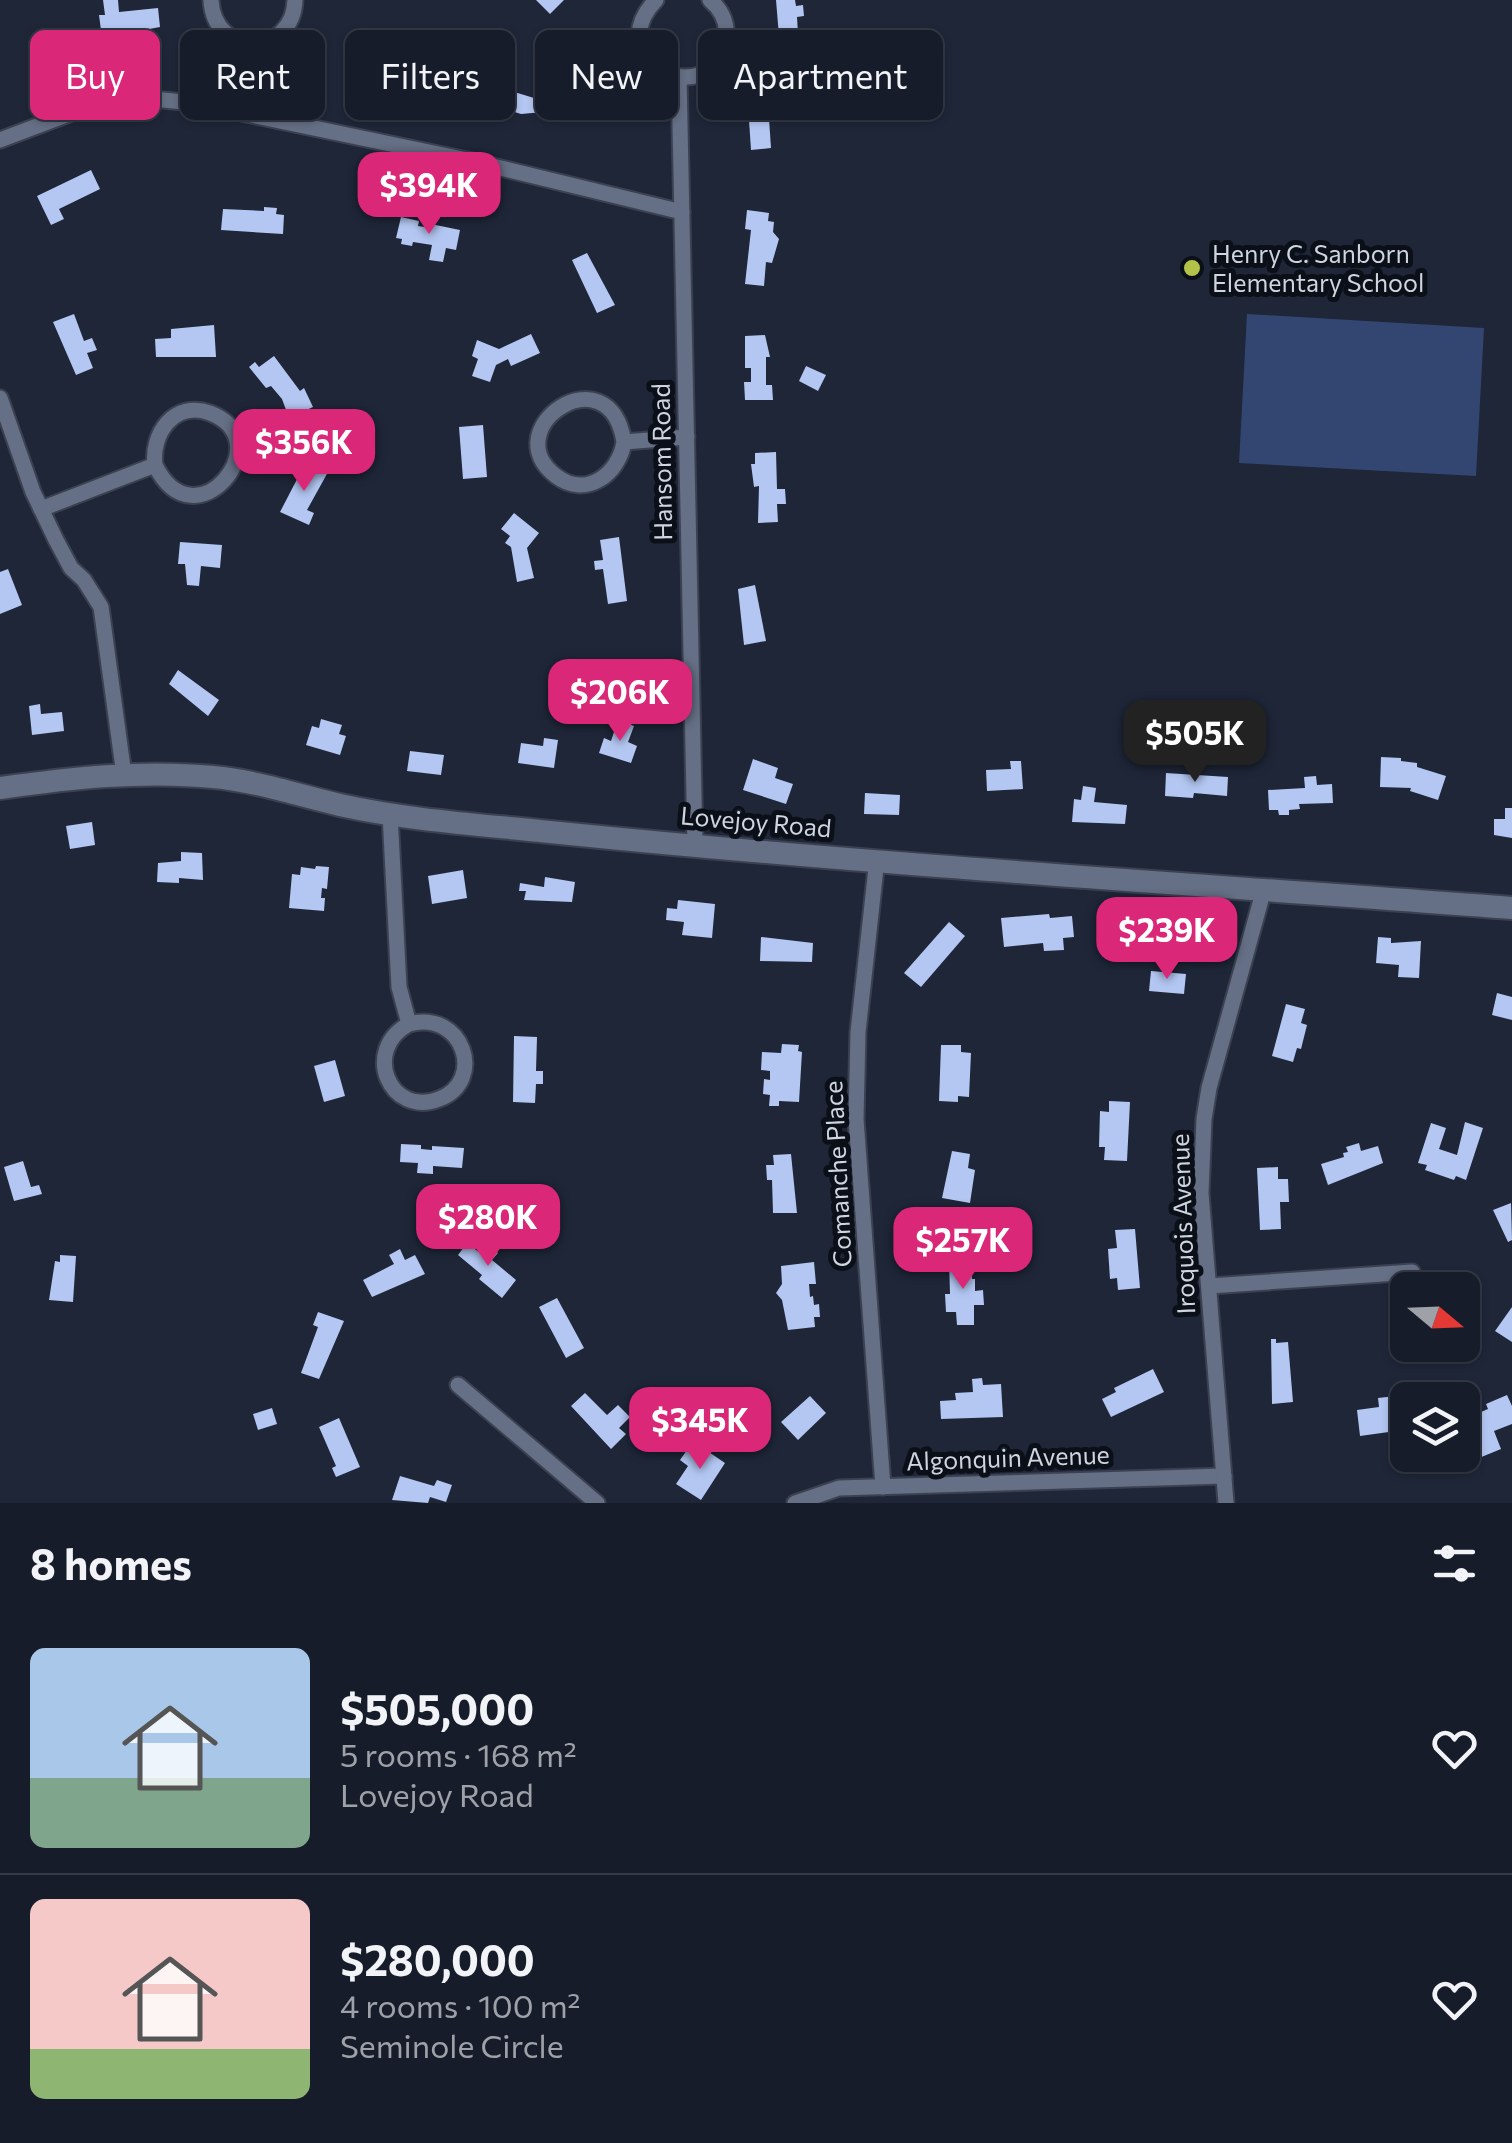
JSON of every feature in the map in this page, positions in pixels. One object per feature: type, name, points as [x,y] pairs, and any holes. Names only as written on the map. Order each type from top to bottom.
[{"type":"main road","name":"Lovejoy Road","points":[[0,788],[155,773],[262,784],[390,814],[695,845],[1512,908]]},
{"type":"street","points":[[211,0],[221,30]]},
{"type":"street","points":[[284,30],[295,0]]},
{"type":"street","points":[[656,0],[645,12],[640,40],[644,54],[653,66],[679,77],[706,70],[724,48],[724,20],[710,0]]},
{"type":"street","name":"Hansom Road","points":[[679,77],[695,845]]},
{"type":"street","points":[[0,140],[113,101],[153,99],[180,103]]},
{"type":"street","points":[[273,120],[472,161],[682,212]]},
{"type":"street","points":[[0,398],[41,509],[64,556],[101,607],[124,775]]},
{"type":"street","points":[[590,400],[614,415],[624,442],[616,467],[594,483],[581,485],[568,482],[547,467],[539,440],[550,414],[561,404],[590,400]]},
{"type":"street","points":[[186,411],[213,414],[233,433],[237,460],[232,473],[212,492],[184,493],[161,478],[155,465],[156,438],[163,426],[186,411]]},
{"type":"street","points":[[624,442],[686,437]]},
{"type":"street","points":[[41,509],[155,465]]},
{"type":"street","points":[[390,814],[399,987],[409,1024]]},
{"type":"street","name":"Comanche Place","points":[[877,859],[858,1032],[856,1119],[883,1486]]},
{"type":"street","name":"Iroquois Avenue","points":[[1226,1503],[1202,1193],[1204,1120],[1264,889]]},
{"type":"street","points":[[434,1022],[448,1029],[459,1042],[463,1074],[455,1088],[442,1098],[424,1102],[406,1098],[387,1078],[384,1060],[388,1042],[409,1024],[434,1022]]},
{"type":"street","points":[[1209,1286],[1390,1274]]},
{"type":"street","points":[[458,1385],[597,1503]]},
{"type":"street","name":"Algonquin Avenue","points":[[795,1503],[839,1488],[1224,1476]]},
{"type":"shaded area","points":[[1247,314],[1484,328],[1476,476],[1239,463]]},
{"type":"building","points":[[103,0],[118,0],[119,12],[158,8],[160,27],[101,30],[99,15],[105,15]]},
{"type":"building","points":[[536,0],[564,0],[550,14]]},
{"type":"building","points":[[776,0],[795,0],[796,6],[803,5],[804,16],[797,17],[798,30],[778,30]]},
{"type":"building","points":[[535,90],[535,113],[515,112],[515,92],[534,98]]},
{"type":"building","points":[[749,120],[769,120],[771,148],[751,150]]},
{"type":"building","points":[[91,170],[100,189],[59,209],[64,219],[51,225],[37,196]]},
{"type":"building","points":[[264,207],[277,208],[276,214],[284,215],[283,234],[221,230],[223,209],[264,211]]},
{"type":"building","points":[[747,210],[769,213],[768,221],[774,222],[773,232],[779,239],[772,263],[766,262],[764,286],[745,284],[751,230],[745,229]]},
{"type":"building","points":[[401,217],[419,221],[418,226],[425,227],[426,223],[460,230],[456,250],[446,248],[443,262],[429,260],[432,245],[401,244],[402,239],[396,238]]},
{"type":"building","points":[[587,253],[615,305],[597,313],[572,260]]},
{"type":"building","points":[[74,314],[84,341],[92,338],[97,350],[87,353],[93,368],[76,375],[53,322]]},
{"type":"building","points":[[214,325],[216,357],[156,357],[155,339],[171,338],[171,329]]},
{"type":"building","points":[[531,334],[540,353],[511,366],[508,359],[496,365],[490,382],[472,376],[478,359],[472,356],[477,340],[499,349]]},
{"type":"building","points":[[765,335],[770,357],[766,357],[766,385],[772,385],[773,400],[745,400],[744,382],[751,382],[751,368],[745,368],[745,336]]},
{"type":"building","points":[[274,356],[300,391],[304,388],[313,407],[289,418],[282,399],[271,386],[266,388],[249,367],[255,362],[259,367]]},
{"type":"building","points":[[806,366],[826,375],[818,391],[799,381]]},
{"type":"building","points":[[483,425],[487,477],[463,479],[459,427]]},
{"type":"building","points":[[776,452],[777,489],[785,489],[786,504],[777,504],[778,522],[758,523],[759,486],[754,487],[751,464],[755,464],[755,453]]},
{"type":"building","points":[[306,462],[328,472],[307,510],[314,513],[309,525],[280,512]]},
{"type":"building","points":[[514,513],[539,533],[527,548],[534,578],[517,582],[511,547],[505,543],[510,536],[501,529]]},
{"type":"building","points":[[619,537],[627,601],[608,604],[603,569],[595,570],[594,561],[603,560],[600,540]]},
{"type":"building","points":[[180,542],[222,545],[220,568],[201,566],[199,586],[187,585],[185,564],[178,564]]},
{"type":"building","points":[[8,569],[22,605],[0,614],[0,572]]},
{"type":"building","points":[[755,585],[766,641],[744,645],[738,589]]},
{"type":"building","points":[[178,670],[219,700],[208,716],[169,684]]},
{"type":"building","points":[[40,704],[41,714],[62,712],[64,731],[32,735],[29,706]]},
{"type":"building","points":[[321,719],[342,725],[339,734],[346,736],[340,755],[306,745],[312,726],[319,728]]},
{"type":"building","points":[[618,720],[634,726],[628,742],[637,746],[631,763],[599,753],[604,738],[611,741]]},
{"type":"building","points":[[544,738],[558,740],[554,768],[518,763],[521,743],[543,746]]},
{"type":"building","points":[[410,751],[444,755],[441,775],[407,771]]},
{"type":"building","points":[[1381,757],[1401,758],[1446,776],[1438,800],[1410,791],[1411,788],[1380,787]]},
{"type":"building","points":[[753,759],[778,768],[775,778],[793,784],[786,804],[743,790]]},
{"type":"building","points":[[1010,761],[1021,761],[1023,789],[987,791],[986,770],[1011,769]]},
{"type":"building","points":[[1166,773],[1228,777],[1227,796],[1165,796]]},
{"type":"building","points":[[1316,776],[1317,785],[1332,784],[1333,803],[1299,804],[1300,809],[1289,810],[1289,815],[1269,810],[1268,790],[1305,788],[1304,777]]},
{"type":"building","points":[[1083,786],[1096,788],[1094,802],[1127,805],[1125,824],[1072,822],[1074,799],[1081,800]]},
{"type":"building","points":[[865,793],[900,795],[899,815],[864,814]]},
{"type":"building","points":[[1505,808],[1512,808],[1512,838],[1494,835],[1494,819],[1505,819]]},
{"type":"building","points":[[92,822],[95,845],[70,849],[66,826]]},
{"type":"building","points":[[181,852],[202,853],[203,880],[179,878],[179,883],[157,882],[158,863],[181,861]]},
{"type":"building","points":[[301,867],[329,867],[327,889],[322,888],[324,911],[289,908],[292,874],[300,875]]},
{"type":"building","points":[[463,870],[467,898],[432,904],[428,876]]},
{"type":"building","points":[[545,877],[575,882],[572,902],[524,900],[526,891],[519,891],[520,883],[544,887]]},
{"type":"building","points":[[678,900],[715,904],[712,938],[682,935],[684,922],[666,920],[667,908],[677,909]]},
{"type":"building","points":[[1049,914],[1050,918],[1072,916],[1074,937],[1063,938],[1064,950],[1044,951],[1043,943],[1004,947],[1001,918]]},
{"type":"building","points":[[949,922],[965,936],[921,987],[904,973]]},
{"type":"building","points":[[1166,926],[1192,927],[1191,951],[1165,947]]},
{"type":"building","points":[[761,937],[813,943],[812,962],[760,961]]},
{"type":"building","points":[[1378,937],[1391,938],[1391,943],[1421,941],[1419,978],[1398,977],[1399,965],[1376,963]]},
{"type":"building","points":[[1151,971],[1186,974],[1184,994],[1149,991]]},
{"type":"building","points":[[1497,993],[1512,997],[1512,1020],[1492,1015]]},
{"type":"building","points":[[1286,1004],[1305,1009],[1301,1023],[1307,1025],[1293,1062],[1272,1056]]},
{"type":"building","points":[[514,1036],[537,1037],[536,1071],[543,1071],[543,1084],[536,1084],[535,1103],[513,1102]]},
{"type":"building","points":[[782,1044],[799,1045],[798,1051],[802,1052],[799,1102],[779,1101],[779,1106],[769,1106],[770,1095],[763,1094],[764,1079],[770,1080],[770,1071],[761,1070],[762,1052],[781,1053]]},
{"type":"building","points":[[941,1045],[961,1045],[961,1052],[971,1053],[969,1097],[958,1096],[958,1102],[939,1101]]},
{"type":"building","points":[[335,1060],[345,1096],[324,1102],[314,1066]]},
{"type":"building","points":[[1109,1101],[1130,1102],[1127,1161],[1104,1160],[1105,1147],[1099,1147],[1100,1111],[1109,1112]]},
{"type":"building","points":[[1465,1122],[1483,1128],[1466,1180],[1425,1170],[1427,1165],[1418,1163],[1431,1123],[1446,1128],[1439,1149],[1457,1155]]},
{"type":"building","points":[[1359,1143],[1361,1151],[1378,1146],[1383,1163],[1328,1185],[1321,1164],[1344,1157],[1346,1147]]},
{"type":"building","points":[[401,1144],[432,1150],[432,1146],[464,1148],[462,1168],[433,1166],[433,1174],[417,1173],[418,1163],[400,1162]]},
{"type":"building","points":[[952,1151],[970,1154],[968,1168],[975,1170],[970,1203],[942,1198]]},
{"type":"building","points":[[791,1154],[797,1213],[773,1213],[772,1180],[767,1180],[766,1165],[774,1165],[773,1155]]},
{"type":"building","points":[[23,1161],[31,1187],[39,1185],[42,1194],[14,1201],[4,1167]]},
{"type":"building","points":[[1278,1167],[1278,1179],[1288,1179],[1289,1202],[1280,1202],[1281,1229],[1260,1230],[1257,1168]]},
{"type":"building","points":[[1511,1203],[1512,1240],[1508,1242],[1493,1210]]},
{"type":"building","points":[[1135,1229],[1140,1288],[1118,1290],[1117,1278],[1110,1279],[1108,1249],[1117,1248],[1115,1230]]},
{"type":"building","points":[[467,1243],[480,1253],[487,1244],[498,1253],[492,1260],[516,1280],[502,1298],[458,1255]]},
{"type":"building","points":[[400,1249],[405,1260],[415,1255],[425,1274],[372,1297],[363,1280],[394,1264],[389,1255]]},
{"type":"building","points":[[60,1255],[76,1256],[73,1302],[49,1300],[55,1261],[60,1262]]},
{"type":"building","points":[[971,1259],[975,1291],[983,1290],[984,1305],[974,1305],[974,1325],[957,1325],[956,1312],[946,1312],[949,1260]]},
{"type":"building","points":[[814,1262],[816,1284],[809,1284],[810,1297],[813,1296],[814,1305],[819,1304],[820,1317],[814,1317],[815,1327],[788,1330],[782,1300],[776,1293],[782,1284],[781,1266]]},
{"type":"building","points":[[557,1298],[584,1348],[566,1358],[539,1307]]},
{"type":"building","points":[[1512,1307],[1512,1342],[1495,1331]]},
{"type":"building","points":[[318,1312],[344,1321],[319,1379],[301,1373],[318,1327],[313,1325]]},
{"type":"building","points":[[1271,1339],[1276,1339],[1276,1343],[1288,1342],[1293,1402],[1272,1404]]},
{"type":"building","points":[[1153,1369],[1164,1392],[1111,1417],[1102,1399],[1116,1392],[1114,1388]]},
{"type":"building","points":[[982,1378],[983,1385],[1001,1384],[1003,1417],[941,1419],[940,1401],[956,1400],[955,1393],[973,1392],[972,1379]]},
{"type":"building","points":[[585,1393],[607,1415],[618,1405],[630,1417],[619,1428],[626,1434],[611,1449],[571,1406]]},
{"type":"building","points":[[1507,1395],[1512,1406],[1512,1424],[1494,1431],[1501,1449],[1480,1458],[1480,1412],[1488,1409],[1486,1404]]},
{"type":"building","points":[[810,1396],[826,1413],[798,1440],[781,1422]]},
{"type":"building","points":[[1390,1397],[1390,1432],[1360,1436],[1357,1410],[1379,1407],[1378,1398]]},
{"type":"building","points":[[272,1408],[277,1424],[258,1430],[253,1414]]},
{"type":"building","points":[[339,1418],[360,1467],[336,1477],[332,1468],[336,1466],[319,1427]]},
{"type":"building","points":[[700,1446],[725,1463],[701,1500],[676,1484],[688,1466],[680,1460],[687,1450],[695,1456]]},
{"type":"building","points":[[400,1476],[434,1486],[437,1480],[452,1485],[446,1502],[430,1497],[428,1503],[392,1500]]},
{"type":"place","name":"Henry C. Sanborn Elementary School","points":[[1192,268]]}]
